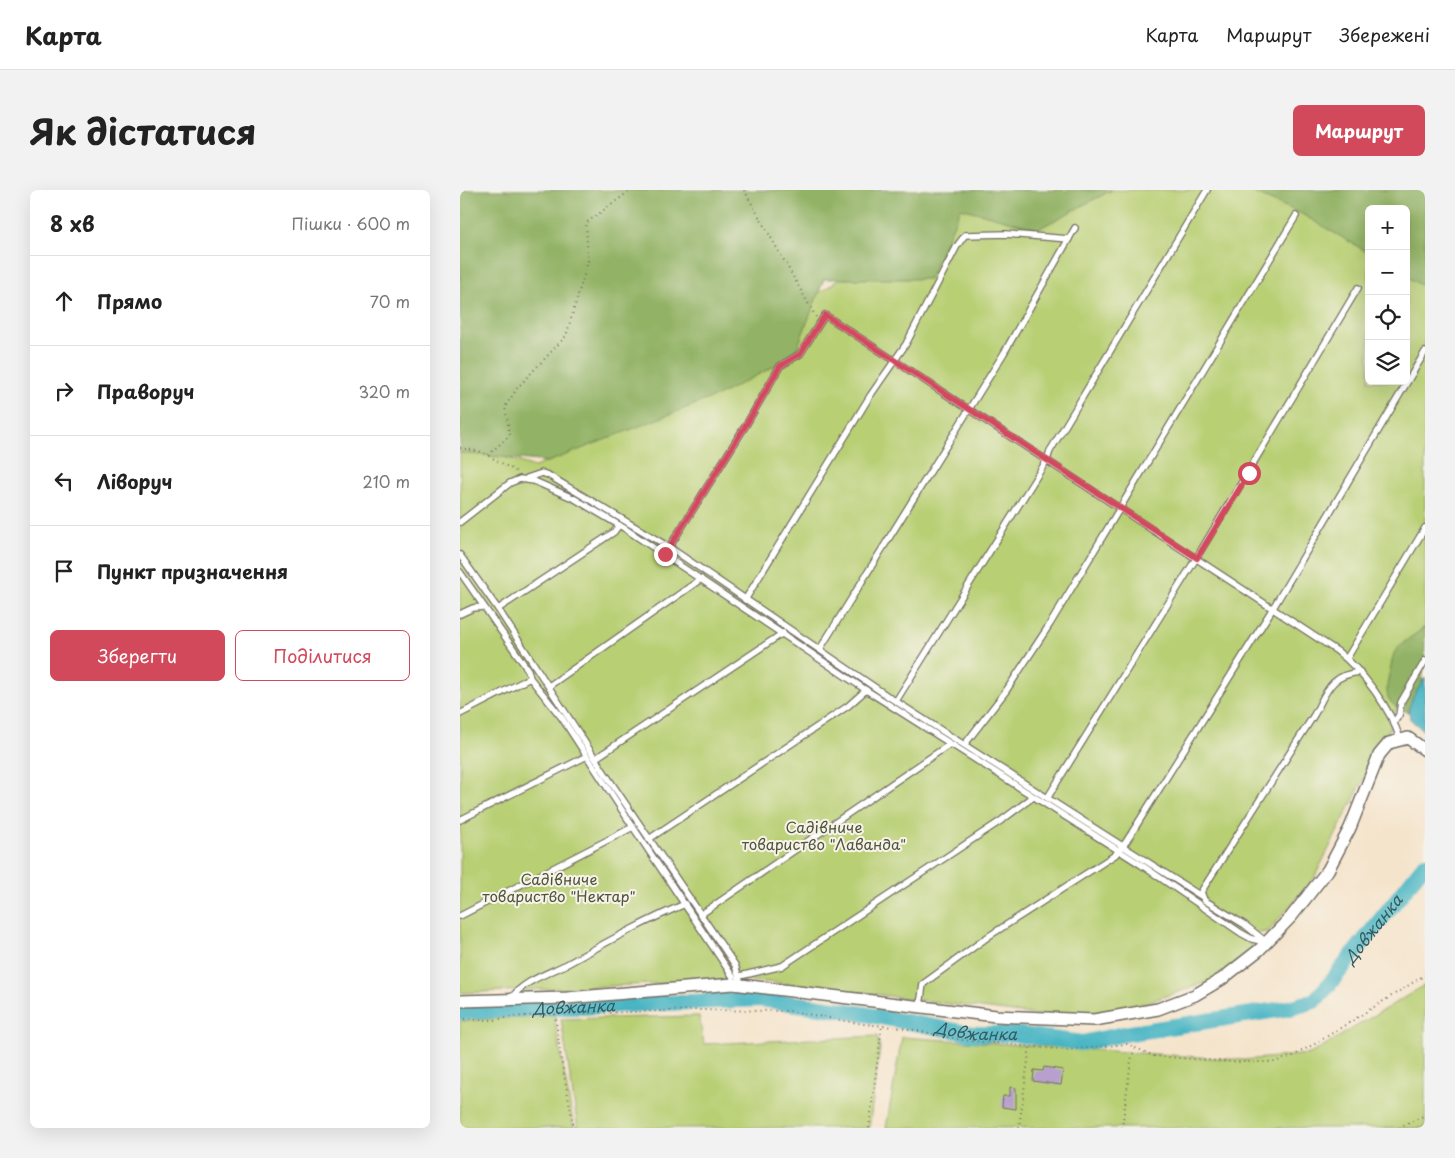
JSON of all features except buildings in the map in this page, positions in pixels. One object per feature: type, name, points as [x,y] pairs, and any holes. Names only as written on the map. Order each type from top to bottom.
[{"type":"street","points":[[460,1000],[567,998],[738,981],[996,1016],[1094,1020],[1158,1009],[1195,995],[1222,980],[1266,942],[1291,917],[1328,870],[1350,828],[1379,755],[1389,743],[1408,738],[1425,750]]},
{"type":"lane","points":[[896,701],[1047,459],[1207,190]]},
{"type":"lane","points":[[965,744],[1006,691],[1121,508],[1296,216]]},
{"type":"lane","points":[[820,649],[969,409],[1075,228]]},
{"type":"lane","points":[[744,608],[745,599],[894,360],[906,344],[953,254],[966,235],[1006,234],[1069,239]]},
{"type":"lane","points":[[1048,797],[1197,558],[1358,288]]},
{"type":"lane","points":[[665,554],[746,425],[780,366],[800,354],[825,315],[1047,459],[1347,658],[1360,672],[1395,721],[1400,739]]},
{"type":"lane","points":[[920,1006],[923,984],[989,936],[1115,855],[1273,608],[1425,352]]},
{"type":"lane","points":[[460,522],[510,483],[542,473],[548,475],[669,547],[896,701],[1201,896],[1204,900],[1266,942]]},
{"type":"lane","points":[[527,478],[575,499],[619,525],[783,632],[866,690],[1241,933],[1252,939],[1266,942]]},
{"type":"lane","points":[[498,609],[614,532],[619,525]]},
{"type":"lane","points":[[1347,658],[1425,528]]},
{"type":"lane","points":[[460,555],[735,965],[738,981]]},
{"type":"lane","points":[[460,572],[528,670],[530,678],[562,718],[585,757],[733,977],[738,981]]},
{"type":"lane","points":[[549,686],[701,579]]},
{"type":"lane","points":[[460,614],[473,608],[483,607]]},
{"type":"lane","points":[[596,758],[783,632]]},
{"type":"lane","points":[[1395,721],[1401,702],[1425,661]]},
{"type":"lane","points":[[1201,896],[1314,715],[1330,685],[1338,677],[1360,672]]},
{"type":"lane","points":[[460,714],[530,678]]},
{"type":"lane","points":[[649,839],[848,706],[866,690]]},
{"type":"lane","points":[[700,915],[950,744]]},
{"type":"lane","points":[[460,820],[585,757]]},
{"type":"lane","points":[[738,981],[782,966],[1002,820],[1033,797]]},
{"type":"lane","points":[[460,916],[633,827]]},
{"type":"lane","points":[[511,999],[516,991],[534,981],[626,931],[685,904]]},
{"type":"path","points":[[488,455],[510,435],[505,407],[514,393],[566,336],[588,261],[586,223],[630,190]]},
{"type":"path","points":[[744,190],[820,323]]},
{"type":"path","points":[[460,448],[482,452],[527,478]]},
{"type":"path","points":[[460,1019],[495,1020],[556,1014],[694,1010],[790,1011],[963,1040],[1067,1050],[1127,1044],[1154,1056],[1231,1062],[1274,1062],[1293,1056],[1425,975]]},
{"type":"path","points":[[556,1014],[561,1058],[574,1128]]},
{"type":"path","points":[[870,1128],[882,1025]]},
{"type":"path","points":[[1019,1128],[1030,1046]]},
{"type":"path","points":[[1122,1128],[1131,1060],[1135,1049]]},
{"type":"path","points":[[1399,1128],[1425,1115]]},
{"type":"green space","points":[[460,190],[1112,190],[1038,229],[961,208],[929,279],[824,279],[794,356],[719,395],[548,462],[460,453]]},
{"type":"green space","points":[[1084,190],[1280,190],[1365,236],[1365,385],[1410,385],[1410,266],[1425,276],[1425,626],[1390,727],[1314,878],[1268,932],[1248,934],[1253,949],[1211,981],[1121,1011],[1036,1015],[804,985],[736,980],[460,993],[460,442],[535,467],[731,371],[793,311],[948,204]]},
{"type":"green space","points":[[1247,190],[1425,190],[1425,288],[1410,279],[1410,205],[1365,205],[1365,251],[1300,213]]},
{"type":"green space","points":[[1425,627],[1421,686],[1414,706],[1409,712],[1400,709],[1390,700],[1387,682],[1396,651],[1403,643]]},
{"type":"green space","points":[[1425,985],[1425,1128],[886,1128],[902,1037],[1244,1060],[1310,1054]]},
{"type":"green space","points":[[647,992],[671,996],[679,1001],[681,1005],[658,1010],[636,1006],[638,1000]]},
{"type":"green space","points":[[627,996],[634,1002],[631,1008],[616,1011],[607,1008],[590,1014],[566,1014],[554,1008],[550,1002],[615,998],[618,1000]]},
{"type":"green space","points":[[521,1003],[531,1010],[527,1013],[499,1018],[460,1018],[460,1004]]},
{"type":"green space","points":[[554,1015],[574,1128],[460,1128],[460,1021]]},
{"type":"green space","points":[[699,1016],[704,1044],[877,1036],[880,1048],[869,1128],[578,1128],[561,1019]]},
{"type":"water","points":[[1425,678],[1425,732],[1410,719],[1409,708],[1413,697]]},
{"type":"waterway","name":"Довжанка","points":[[460,1012],[760,999],[842,1010],[973,1034],[1014,1034],[1082,1043],[1124,1034],[1290,1008],[1314,1001],[1425,864]]},
{"type":"route","points":[[665,554],[746,425],[780,366],[790,362],[800,354],[825,315],[943,391],[984,420],[1030,447],[1197,558],[1249,473]]},
{"type":"park label","name":"Садівниче товариство \"Лаванда\"","points":[[824,836]]},
{"type":"park label","name":"Садівниче товариство \"Нектар\"","points":[[559,888]]}]
